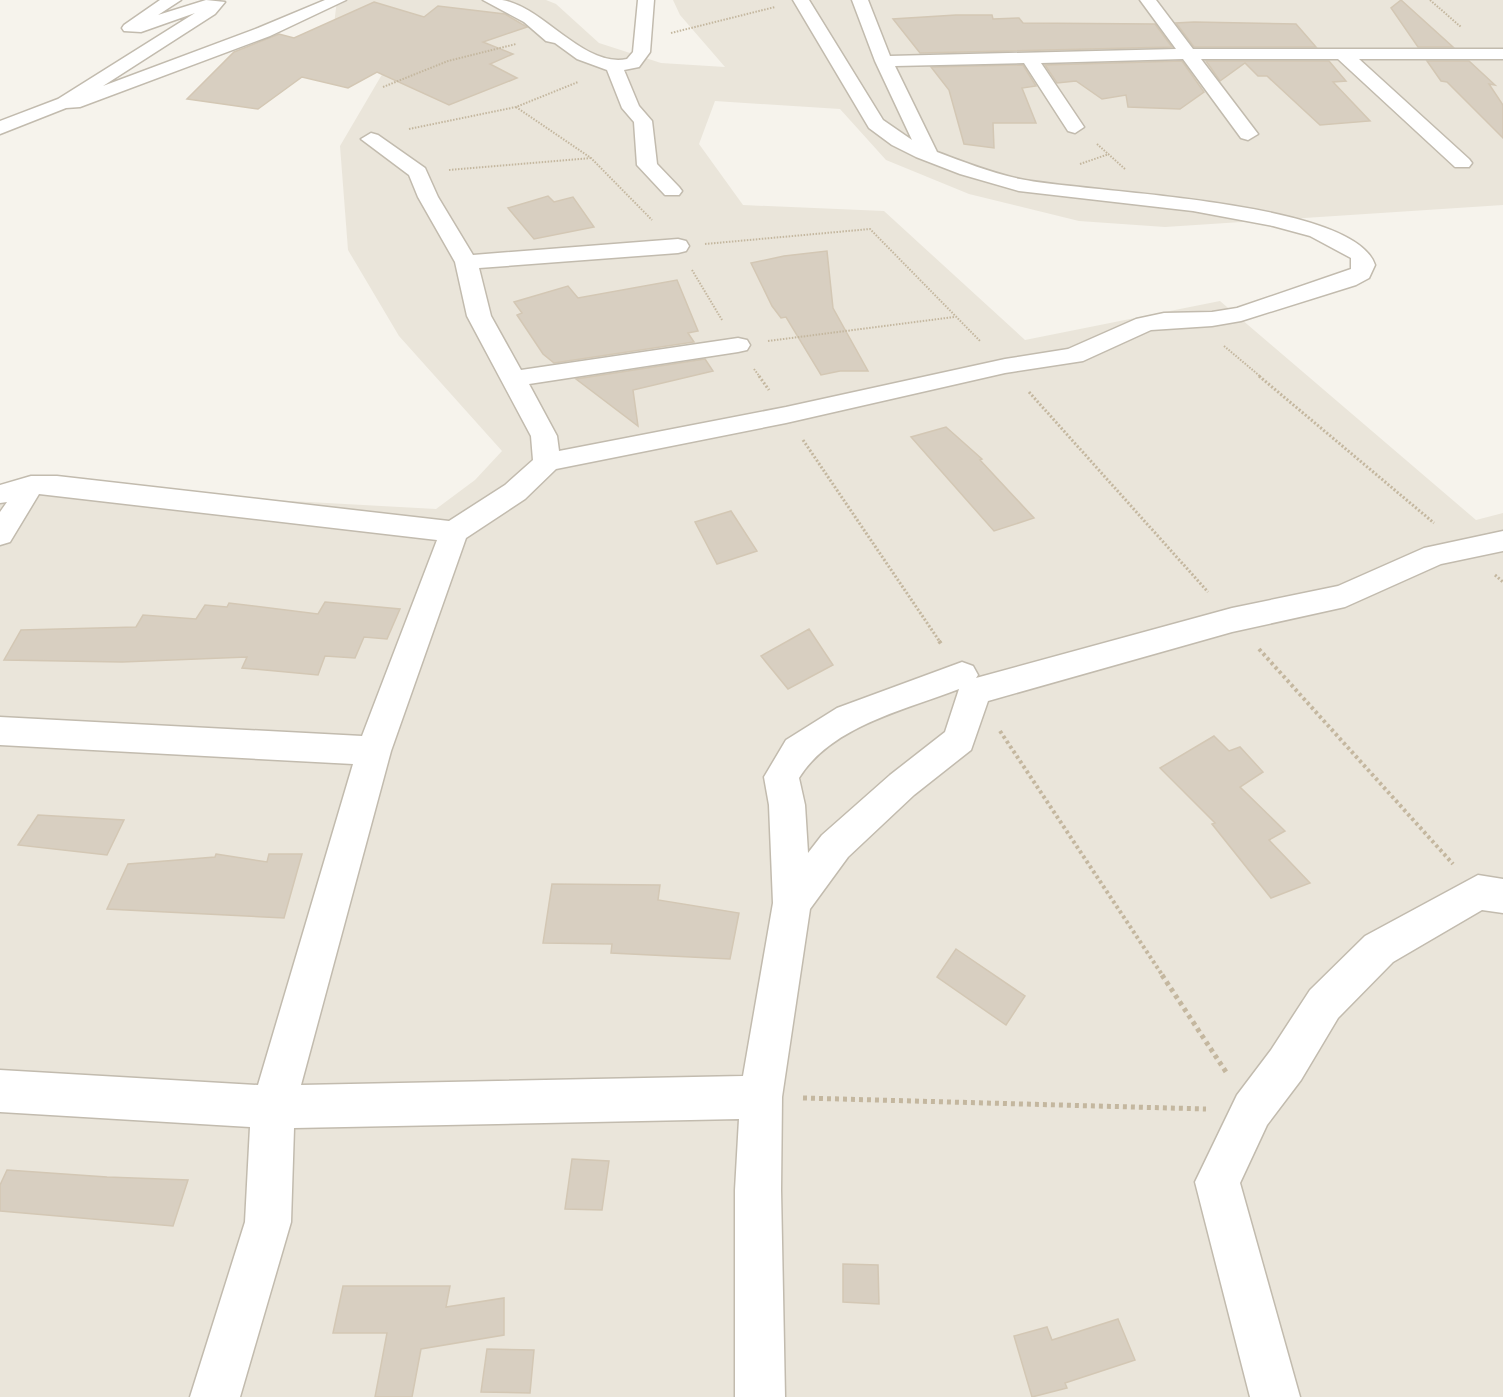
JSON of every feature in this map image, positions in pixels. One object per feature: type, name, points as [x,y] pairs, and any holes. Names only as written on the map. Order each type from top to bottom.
[{"type":"street","points":[[0,128],[64,103],[209,11],[217,2],[208,3],[135,29],[130,28],[173,0]]},
{"type":"street","points":[[64,103],[74,103],[222,48],[338,0]]},
{"type":"street","points":[[491,0],[530,18],[552,37],[561,39],[583,55],[614,67],[633,63],[640,52],[646,0]]},
{"type":"street","points":[[214,1397],[268,1222],[273,1107],[375,751],[454,532],[515,492],[547,462],[786,416],[1005,366],[1074,356],[1144,324],[1164,320],[1212,320],[1268,307],[1348,280],[1361,273],[1364,265],[1361,255],[1318,231],[1193,205],[1019,185],[967,170],[899,141],[876,124],[801,0]]},
{"type":"street","points":[[860,0],[884,61],[929,155]]},
{"type":"street","points":[[1148,0],[1248,134]]},
{"type":"street","points":[[884,61],[1187,54],[1503,54]]},
{"type":"street","points":[[1344,55],[1462,163]]},
{"type":"street","points":[[1029,57],[1075,126]]},
{"type":"street","points":[[614,67],[631,108],[644,121],[647,165],[672,191]]},
{"type":"street","points":[[371,139],[418,172],[428,196],[466,262],[479,316],[544,436],[547,462]]},
{"type":"street","points":[[466,262],[678,246]]},
{"type":"street","points":[[514,379],[738,345]]},
{"type":"street","points":[[0,494],[31,485],[57,485],[454,532]]},
{"type":"street","points":[[0,535],[31,485]]},
{"type":"street","points":[[760,1397],[758,1190],[761,1097],[792,903],[787,805],[781,777],[798,750],[849,717],[968,684],[1232,620],[1345,596],[1434,555],[1503,541]]},
{"type":"street","points":[[792,903],[835,846],[902,785],[959,740],[968,684]]},
{"type":"street","points":[[0,731],[375,751]]},
{"type":"street","points":[[1275,1397],[1217,1182],[1252,1110],[1286,1065],[1324,1004],[1379,949],[1478,892],[1503,896]]},
{"type":"street","points":[[0,1091],[273,1107],[761,1097]]},
{"type":"path","points":[[642,41],[801,0]]},
{"type":"path","points":[[383,87],[414,71],[463,56],[552,37]]},
{"type":"path","points":[[371,139],[516,107],[614,67]]},
{"type":"path","points":[[516,107],[591,158],[678,246],[870,229],[1005,366]]},
{"type":"path","points":[[1075,126],[1127,171],[1143,199]]},
{"type":"path","points":[[418,172],[591,158]]},
{"type":"path","points":[[738,345],[955,317]]},
{"type":"path","points":[[1194,321],[1465,548]]},
{"type":"path","points":[[786,416],[1252,1110]]},
{"type":"path","points":[[761,1097],[1252,1110]]},
{"type":"shaded area","points":[[337,0],[546,0],[556,4],[599,43],[661,63],[725,67],[680,15],[673,0],[1503,0],[1503,205],[1165,227],[1079,221],[969,194],[886,160],[840,109],[715,101],[699,144],[743,205],[884,211],[1025,340],[1220,301],[1476,520],[1503,513],[1503,1397],[0,1397],[0,485],[436,509],[475,480],[502,451],[399,336],[348,250],[340,146],[384,71],[331,49]]},
{"type":"building","points":[[1401,0],[1453,47],[1418,47],[1391,8]]},
{"type":"building","points":[[374,2],[424,17],[438,6],[505,14],[527,27],[483,42],[513,54],[490,64],[517,78],[449,105],[377,72],[348,88],[302,77],[258,109],[187,99],[234,52],[279,34],[294,38]]},
{"type":"building","points":[[992,15],[993,19],[1019,18],[1023,23],[1155,24],[1172,47],[920,53],[893,19]]},
{"type":"building","points":[[1176,23],[1296,24],[1316,47],[1194,47]]},
{"type":"building","points":[[1182,61],[1204,92],[1180,109],[1128,107],[1126,95],[1102,99],[1076,81],[1057,83],[1045,65]]},
{"type":"building","points":[[1206,61],[1329,61],[1346,81],[1333,82],[1370,121],[1320,125],[1267,76],[1258,76],[1245,63],[1220,81]]},
{"type":"building","points":[[1427,61],[1469,61],[1495,85],[1489,84],[1503,105],[1503,138],[1447,82],[1441,81]]},
{"type":"building","points":[[1023,65],[1036,86],[1022,88],[1036,123],[993,123],[994,148],[964,144],[949,90],[931,67]]},
{"type":"building","points":[[548,196],[554,202],[573,197],[594,227],[534,239],[508,208]]},
{"type":"building","points":[[827,251],[833,308],[868,371],[840,371],[821,375],[786,317],[781,318],[772,306],[751,263]]},
{"type":"building","points":[[677,280],[698,331],[688,333],[694,342],[554,363],[543,354],[517,315],[522,313],[514,302],[568,286],[578,298]]},
{"type":"building","points":[[705,359],[713,371],[633,390],[638,426],[576,379]]},
{"type":"building","points":[[946,427],[982,459],[980,460],[1034,518],[994,531],[911,437]]},
{"type":"building","points":[[731,511],[757,551],[717,564],[695,522]]},
{"type":"building","points":[[325,602],[400,609],[387,639],[364,637],[355,658],[325,656],[318,675],[242,668],[247,657],[122,662],[4,660],[21,630],[136,627],[143,615],[196,619],[205,605],[227,607],[229,603],[318,614]]},
{"type":"building","points":[[809,629],[833,665],[788,689],[761,656]]},
{"type":"building","points":[[1214,736],[1229,751],[1240,747],[1263,772],[1240,787],[1285,831],[1269,840],[1310,883],[1271,898],[1212,824],[1215,823],[1160,768]]},
{"type":"building","points":[[38,815],[124,820],[107,855],[18,845]]},
{"type":"building","points":[[216,854],[267,862],[269,854],[302,854],[284,918],[107,909],[128,864],[215,857]]},
{"type":"building","points":[[552,884],[660,885],[658,900],[739,913],[730,959],[611,953],[612,944],[543,943]]},
{"type":"building","points":[[956,949],[1025,996],[1006,1025],[937,977]]},
{"type":"building","points":[[572,1159],[609,1161],[602,1210],[565,1209]]},
{"type":"building","points":[[7,1170],[188,1180],[173,1226],[0,1211],[0,1185]]},
{"type":"building","points":[[843,1264],[878,1265],[879,1304],[843,1302]]},
{"type":"building","points":[[343,1286],[450,1286],[446,1307],[504,1298],[504,1335],[421,1349],[412,1397],[375,1397],[387,1333],[333,1333]]},
{"type":"building","points":[[1118,1319],[1135,1360],[1065,1383],[1067,1388],[1032,1397],[1014,1336],[1047,1327],[1052,1340]]},
{"type":"building","points":[[487,1349],[534,1350],[530,1393],[481,1392]]}]
